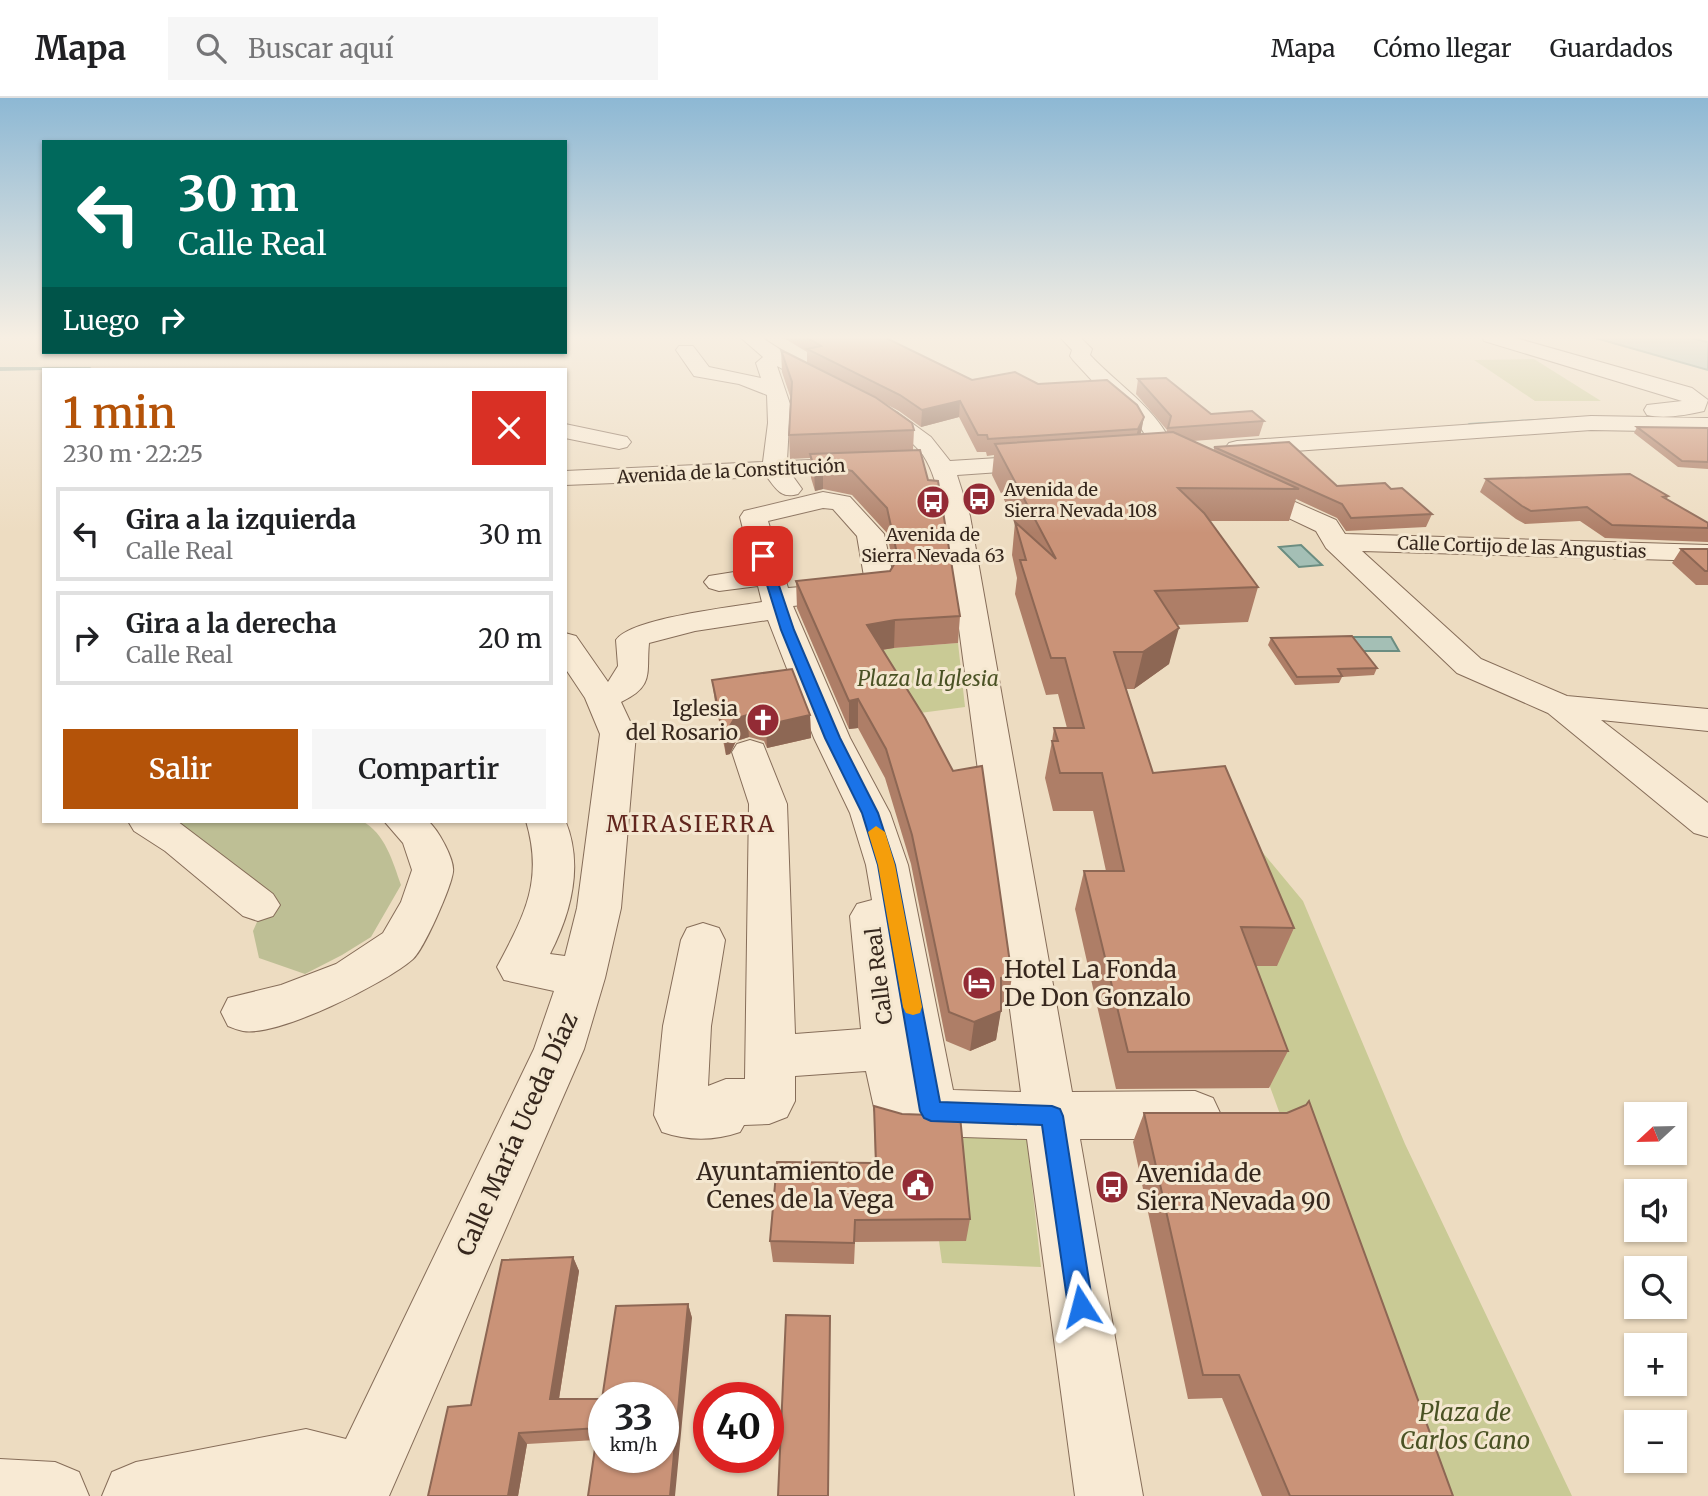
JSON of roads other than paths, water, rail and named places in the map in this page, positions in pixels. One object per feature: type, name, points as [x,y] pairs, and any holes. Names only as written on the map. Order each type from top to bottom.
[{"type":"street","points":[[719,582],[774,594],[877,590],[880,585],[870,534],[841,503],[822,500],[801,504],[774,469],[778,402]]},
{"type":"street","points":[[860,402],[903,426],[930,449],[931,465],[947,478],[957,516],[1109,1496]]},
{"type":"street","points":[[1128,402],[1145,416],[1155,433],[1144,455]]},
{"type":"street","points":[[1456,431],[1445,421],[1453,417],[1505,413],[1679,409],[1696,406],[1696,402]]},
{"type":"street","points":[[1708,425],[1591,423],[1456,431],[1215,462],[1326,526],[1336,542],[1469,666],[1560,706],[1708,823]]},
{"type":"street","points":[[567,430],[621,440],[574,481]]},
{"type":"street","points":[[1117,457],[1171,453]]},
{"type":"street","points":[[931,465],[1063,461]]},
{"type":"street","name":"Avenida de la Constitución","points":[[574,481],[886,465]]},
{"type":"street","name":"Calle Real","points":[[801,504],[753,516],[774,594],[832,738],[870,813],[887,865],[931,1111]]},
{"type":"street","name":"Calle Cortijo de las Angustias","points":[[1336,542],[1708,552]]},
{"type":"street","points":[[602,698],[626,687],[634,666],[632,640],[638,636],[694,622],[774,594]]},
{"type":"street","name":"Calle María Uceda Díaz","points":[[358,1486],[559,1049],[582,978],[599,908],[618,734],[602,698],[567,646]]},
{"type":"street","points":[[1560,706],[1708,720]]},
{"type":"street","points":[[703,940],[687,1026],[680,1115],[722,1115],[726,1102],[769,1101],[771,1056],[768,804],[750,752]]},
{"type":"street","name":"Calle Real","points":[[870,813],[861,826],[888,1048],[901,1111],[1052,1116]]},
{"type":"street","points":[[151,823],[179,841],[258,905]]},
{"type":"street","points":[[245,1012],[285,1004],[352,977],[399,945],[422,902],[433,870],[421,837],[406,823]]},
{"type":"street","points":[[546,823],[554,869],[544,921],[520,967],[582,978]]},
{"type":"street","points":[[771,1056],[888,1048]]},
{"type":"street","points":[[1052,1116],[1243,1115]]},
{"type":"street","points":[[136,1496],[306,1462],[358,1486]]},
{"type":"street","points":[[0,1493],[55,1496]]},
{"type":"waterway","points":[[1469,425],[1553,420]]},
{"type":"place","name":"Avenida de Sierra Nevada 108","points":[[979,499]]},
{"type":"place","name":"Avenida de Sierra Nevada 63","points":[[933,502]]},
{"type":"place","name":"Iglesia del Rosario","points":[[763,720]]},
{"type":"place","name":"Hotel La Fonda De Don Gonzalo","points":[[979,983]]},
{"type":"place","name":"Ayuntamiento de Cenes de la Vega","points":[[918,1185]]},
{"type":"place","name":"Avenida de Sierra Nevada 90","points":[[1112,1187]]},
{"type":"district","name":"MIRASIERRA","points":[[691,823]]},
{"type":"park label","name":"Plaza la Iglesia","points":[[928,678]]},
{"type":"park label","name":"Plaza de Carlos Cano","points":[[1465,1426]]}]
